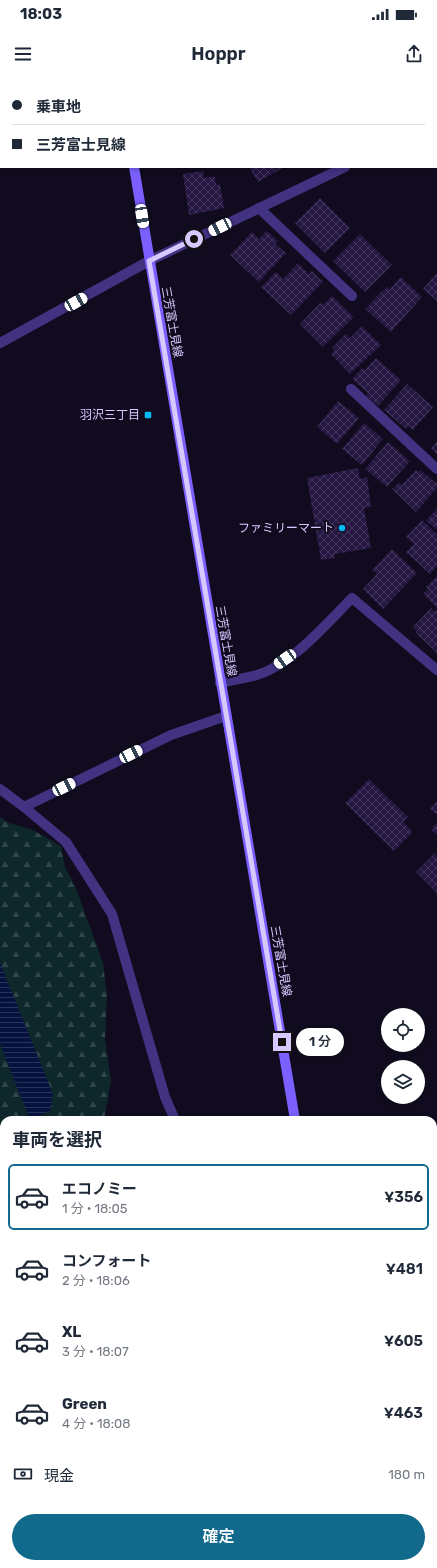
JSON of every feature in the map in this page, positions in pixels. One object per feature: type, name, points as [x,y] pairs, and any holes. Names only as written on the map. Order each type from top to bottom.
[{"type":"main road","name":"三芳富士見線","points":[[136,168],[149,261],[294,1116]]},
{"type":"street","points":[[0,343],[149,261],[343,168]]},
{"type":"street","points":[[260,208],[352,296]]},
{"type":"street","points":[[351,389],[437,469]]},
{"type":"street","points":[[220,683],[257,675],[272,668],[298,651],[352,598],[437,670]]},
{"type":"street","points":[[24,807],[171,734],[226,716]]},
{"type":"street","points":[[0,789],[66,842],[112,914],[165,1097],[173,1116]]},
{"type":"green space","points":[[0,817],[9,823],[33,830],[61,846],[65,867],[76,888],[103,963],[107,995],[105,1039],[111,1081],[105,1116],[0,1116]]},
{"type":"shaded area","points":[[0,963],[53,1094],[50,1111],[39,1116],[28,1116],[0,1044]]},
{"type":"building","points":[[250,168],[282,168],[258,182]]},
{"type":"building","points":[[203,171],[204,178],[215,176],[216,185],[220,184],[224,208],[189,215],[183,174]]},
{"type":"building","points":[[320,198],[350,228],[325,253],[295,223]]},
{"type":"building","points":[[267,231],[278,241],[275,244],[286,253],[259,282],[230,255],[252,232],[259,239]]},
{"type":"building","points":[[360,234],[392,265],[365,292],[333,261]]},
{"type":"building","points":[[298,263],[309,274],[312,271],[323,282],[291,315],[261,287],[276,272],[283,279]]},
{"type":"building","points":[[437,273],[437,301],[423,289]]},
{"type":"building","points":[[401,277],[422,297],[391,332],[365,309],[380,293],[387,287],[390,289]]},
{"type":"building","points":[[332,296],[354,317],[323,347],[300,324],[320,303],[323,305]]},
{"type":"building","points":[[362,326],[381,345],[350,374],[331,354],[335,350],[332,348],[346,334],[350,338]]},
{"type":"building","points":[[376,358],[401,380],[378,406],[366,396],[368,393],[352,379],[362,368],[365,370]]},
{"type":"building","points":[[407,384],[433,407],[413,430],[409,426],[406,429],[384,410]]},
{"type":"building","points":[[338,401],[359,418],[337,444],[317,427]]},
{"type":"building","points":[[364,423],[383,439],[362,465],[342,449]]},
{"type":"building","points":[[388,442],[410,461],[387,487],[365,469]]},
{"type":"building","points":[[437,442],[437,454],[431,448]]},
{"type":"building","name":"ファミリーマート","points":[[358,468],[360,479],[367,477],[371,507],[364,508],[371,548],[335,554],[335,558],[321,560],[307,478]]},
{"type":"building","points":[[416,470],[418,472],[420,470],[437,484],[437,488],[416,512],[392,489],[399,482],[402,485]]},
{"type":"building","points":[[437,508],[437,530],[426,521]]},
{"type":"building","points":[[422,520],[437,534],[437,566],[430,574],[406,552],[414,544],[406,537]]},
{"type":"building","points":[[392,549],[417,573],[383,609],[363,589],[377,574],[372,570]]},
{"type":"building","points":[[437,576],[437,608],[423,594],[428,589],[426,587]]},
{"type":"building","points":[[431,608],[435,612],[437,610],[437,653],[416,633],[417,632],[413,627]]},
{"type":"building","points":[[369,779],[408,817],[403,822],[413,832],[394,851],[345,803]]},
{"type":"building","points":[[437,801],[437,815],[430,809]]},
{"type":"building","points":[[437,822],[437,835],[431,830]]},
{"type":"building","points":[[435,853],[437,856],[437,893],[416,872]]},
{"type":"place","name":"羽沢三丁目","points":[[148,415]]},
{"type":"place","name":"ファミリーマート","points":[[342,528]]},
{"type":"route","points":[[194,239],[149,261],[282,1042]]}]
